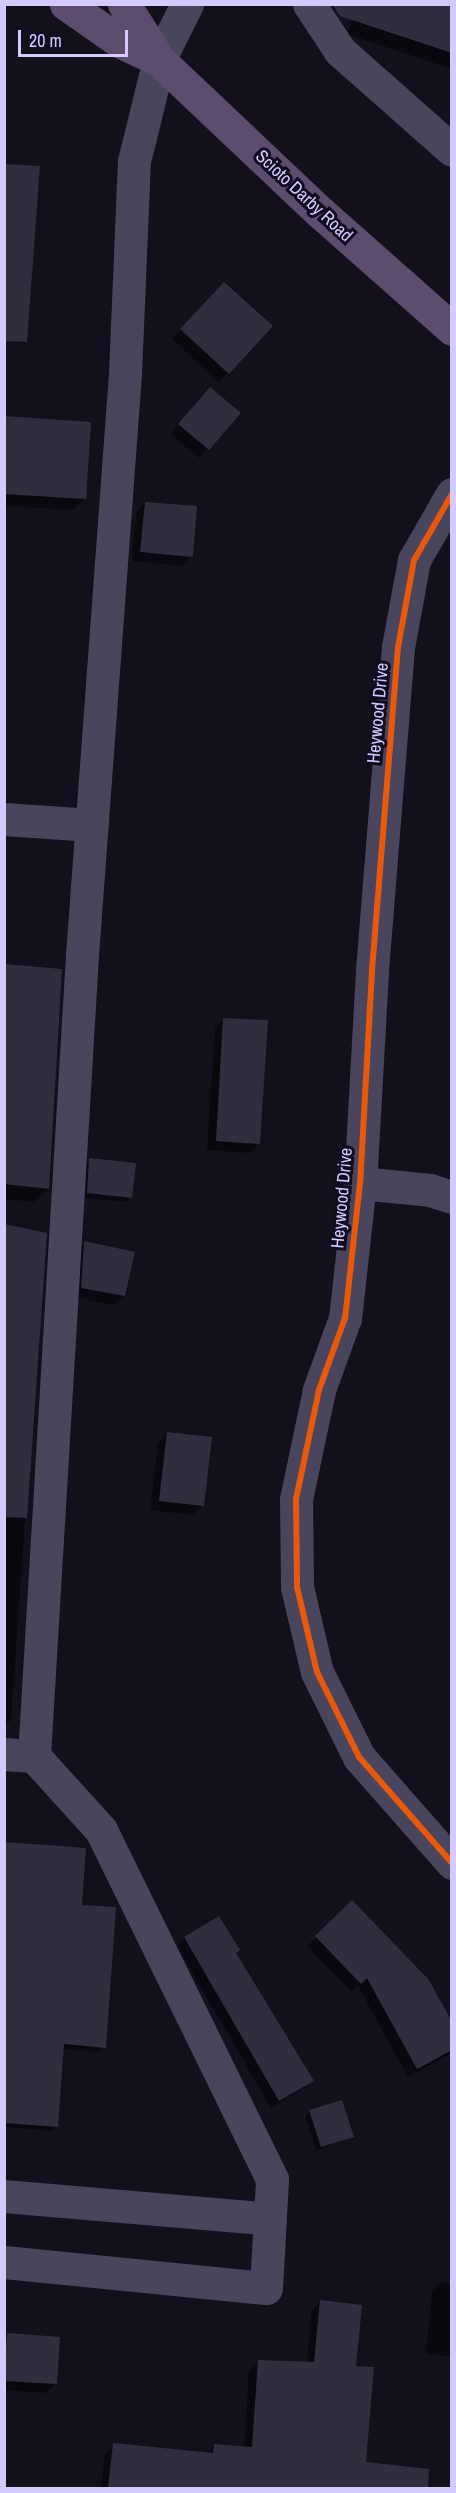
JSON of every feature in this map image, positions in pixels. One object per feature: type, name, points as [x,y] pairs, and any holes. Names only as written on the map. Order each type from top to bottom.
[{"type":"main road","name":"Scioto Darby Road","points":[[66,4],[119,41],[159,60]]},
{"type":"main road","name":"Scioto Darby Road","points":[[124,4],[159,60],[321,213],[452,329]]},
{"type":"street","points":[[4,2262],[266,2288],[272,2179],[157,1937],[101,1830],[19,1755],[92,825],[124,374],[134,161],[159,60],[187,4]]},
{"type":"street","points":[[309,4],[340,51],[452,150]]},
{"type":"street","name":"Heywood Drive","points":[[452,494],[414,560],[398,647],[372,971],[360,1183],[345,1318],[319,1390],[296,1500],[297,1587],[317,1672],[359,1756],[452,1863]]},
{"type":"street","points":[[4,819],[92,825]]},
{"type":"street","points":[[360,1183],[430,1190],[452,1197]]},
{"type":"street","points":[[4,2196],[270,2219]]},
{"type":"building","points":[[332,4],[452,4],[452,53],[340,16]]},
{"type":"building","points":[[4,164],[40,166],[27,342],[4,341]]},
{"type":"building","points":[[224,282],[273,326],[229,374],[180,329]]},
{"type":"building","points":[[210,387],[241,413],[209,450],[178,424]]},
{"type":"building","points":[[4,416],[91,422],[86,499],[4,494]]},
{"type":"building","points":[[145,502],[197,506],[193,557],[140,552]]},
{"type":"building","points":[[4,964],[62,969],[49,1189],[4,1184]]},
{"type":"building","points":[[223,1018],[268,1020],[260,1144],[216,1141]]},
{"type":"building","points":[[89,1158],[136,1163],[132,1198],[87,1193]]},
{"type":"building","points":[[4,1224],[47,1233],[27,1518],[4,1517]]},
{"type":"building","points":[[84,1241],[135,1252],[125,1296],[81,1288]]},
{"type":"building","points":[[167,1432],[212,1437],[204,1506],[159,1501]]},
{"type":"building","points":[[4,1842],[86,1848],[82,1905],[116,1907],[106,2048],[64,2044],[58,2127],[4,2123]]},
{"type":"building","points":[[352,1900],[429,1980],[452,2022],[452,2050],[417,2069],[367,1978],[361,1984],[315,1936]]},
{"type":"building","points":[[219,1916],[240,1950],[236,1953],[314,2081],[279,2101],[184,1937]]},
{"type":"building","points":[[342,2100],[354,2137],[321,2147],[309,2110]]},
{"type":"building","points":[[320,2300],[362,2305],[356,2366],[374,2367],[366,2462],[429,2469],[428,2488],[108,2488],[113,2443],[213,2453],[214,2444],[252,2447],[258,2360],[314,2362]]},
{"type":"building","points":[[7,2333],[60,2337],[57,2384],[4,2381]]},
{"type":"cycle path","points":[[452,494],[414,560],[398,647],[372,971],[360,1183],[345,1318],[319,1390],[296,1499],[297,1587],[317,1672],[359,1757],[452,1863]]}]
